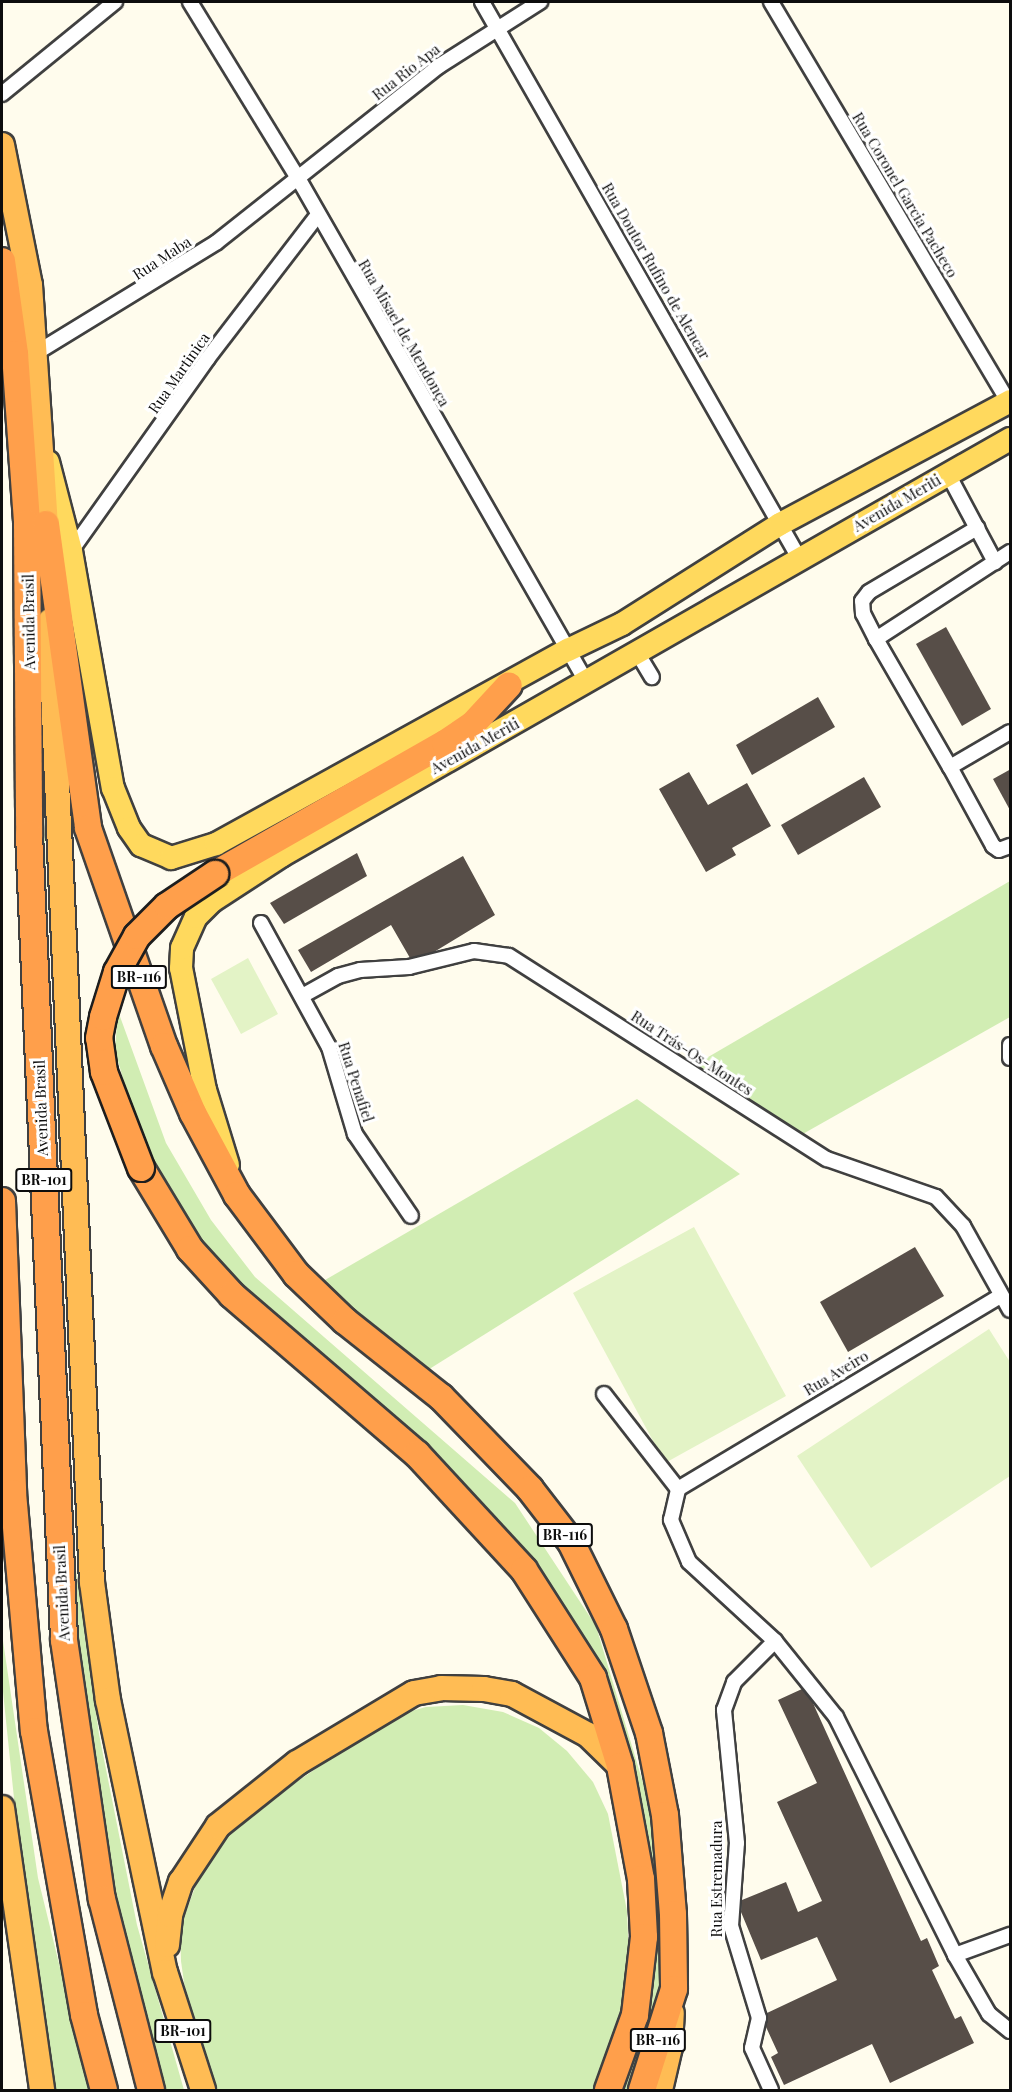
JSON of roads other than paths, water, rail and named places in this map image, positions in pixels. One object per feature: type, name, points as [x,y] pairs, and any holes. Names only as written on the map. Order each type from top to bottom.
[{"type":"highway","name":"Avenida Brasil","points":[[2,145],[30,285],[42,440],[92,1582],[108,1700],[165,1972],[203,2091]]},
{"type":"highway","name":"Avenida Brasil","points":[[2,261],[15,354],[27,523],[29,834],[64,1640],[102,1899],[151,2091]]},
{"type":"highway","name":"BR-116","points":[[46,524],[88,828],[164,1046],[193,1113],[237,1195],[296,1274],[345,1321],[441,1396],[530,1489],[571,1542],[614,1629],[649,1733],[665,1815],[673,1914],[674,1989],[642,2091]]},
{"type":"highway","points":[[509,685],[472,725],[445,743],[215,874],[167,906],[138,936],[117,972],[99,1038],[104,1072],[141,1167],[190,1249],[232,1295],[417,1454],[524,1570],[593,1678],[620,1766],[641,1879],[644,1937],[635,2015],[608,2091]]},
{"type":"highway","name":"BR-101","points":[[2,1201],[12,1493],[33,1721],[80,1993],[104,2091]]},
{"type":"highway","points":[[165,1972],[170,1915],[181,1882],[218,1826],[297,1763],[414,1693],[441,1688],[484,1689],[512,1694],[588,1735],[620,1766]]},
{"type":"highway","points":[[2,1808],[42,2091]]},
{"type":"highway","points":[[660,2091],[670,2047],[674,1989]]},
{"type":"main road","points":[[509,685],[568,650],[622,624],[780,524],[1010,403]]},
{"type":"main road","name":"Avenida Meriti","points":[[237,1195],[205,1090],[182,990],[182,948],[196,917],[212,901],[281,856],[638,654],[799,558],[1011,439]]},
{"type":"main road","name":"Avenida Brasil","points":[[42,440],[71,551],[114,788],[129,828],[141,845],[157,855],[184,857],[216,844],[509,685]]},
{"type":"street","points":[[2,94],[115,2]]},
{"type":"street","name":"Rua Misael de Mendonça","points":[[190,2],[298,178],[317,216],[587,683]]},
{"type":"street","name":"Rua Doutor Rufino de Alencar","points":[[482,2],[799,558]]},
{"type":"street","name":"Rua Rio Apa","points":[[298,178],[407,90],[497,26],[540,2]]},
{"type":"street","name":"Rua Coronel Garcia Pacheco","points":[[771,2],[1010,403]]},
{"type":"street","name":"Rua Maba","points":[[36,353],[217,242],[298,178]]},
{"type":"street","name":"Rua Martinica","points":[[71,551],[208,358],[317,216]]},
{"type":"street","points":[[948,474],[995,562]]},
{"type":"street","points":[[977,528],[869,592],[862,601],[863,614],[993,846],[999,850],[1011,846]]},
{"type":"street","points":[[876,639],[1011,552]]},
{"type":"street","points":[[638,654],[652,677]]},
{"type":"street","points":[[950,767],[1011,732]]},
{"type":"street","name":"Rua Penafiel","points":[[261,922],[329,1047],[356,1134],[411,1216]]},
{"type":"street","name":"Rua Trás-Os-Montes","points":[[302,996],[338,976],[360,970],[409,968],[474,951],[508,956],[827,1159],[936,1197],[963,1226],[1011,1310]]},
{"type":"street","name":"Rua Aveiro","points":[[683,1484],[1001,1296]]},
{"type":"street","points":[[604,1394],[683,1484],[671,1520],[689,1562],[775,1641],[836,1717],[955,1955],[989,2014],[1011,2031]]},
{"type":"street","name":"Rua Estremadura","points":[[771,2091],[752,2048],[759,2019],[757,2007],[731,1926],[737,1843],[724,1710],[734,1682],[775,1641]]},
{"type":"street","points":[[955,1955],[1011,1935]]}]
